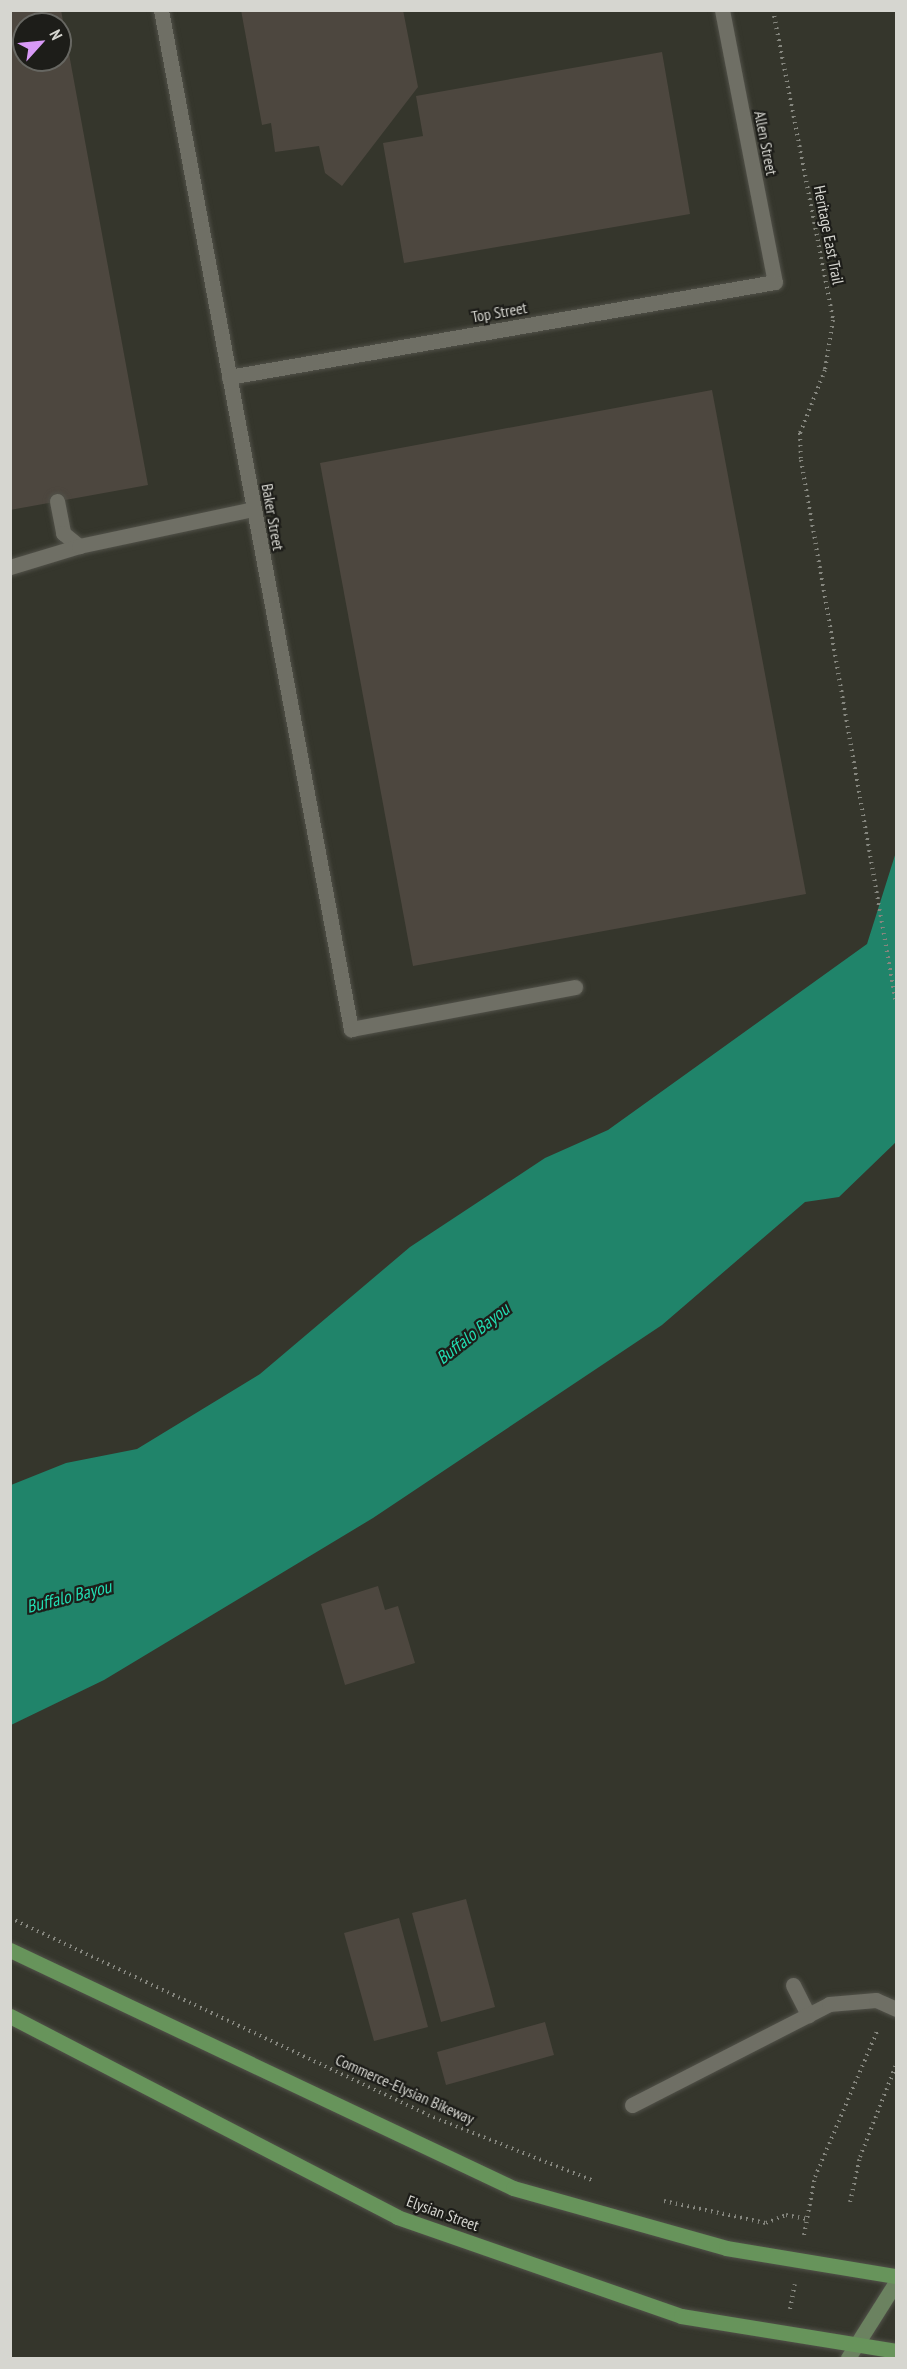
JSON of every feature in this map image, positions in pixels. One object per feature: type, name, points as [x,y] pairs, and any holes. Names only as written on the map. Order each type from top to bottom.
[{"type":"main road","points":[[10,1950],[513,2188],[726,2248],[897,2276]]},
{"type":"main road","name":"Elysian Street","points":[[10,2016],[397,2217],[681,2316],[851,2352],[897,2351]]},
{"type":"main road","points":[[851,2352],[897,2282]]},
{"type":"street","name":"Baker Street","points":[[161,10],[351,1029],[574,987]]},
{"type":"street","name":"Allen Street","points":[[722,10],[775,282]]},
{"type":"street","name":"Top Street","points":[[229,378],[775,282]]},
{"type":"street","points":[[57,501],[63,533],[79,546]]},
{"type":"street","points":[[10,567],[79,546],[253,509]]},
{"type":"street","points":[[793,1985],[808,2015]]},
{"type":"street","points":[[632,2105],[808,2015],[852,1998],[897,2009]]},
{"type":"path","name":"Heritage East Trail","points":[[773,10],[833,320],[825,370],[800,433],[801,460],[897,1003]]},
{"type":"path","name":"Commerce-Elysian Bikeway","points":[[10,1918],[428,2115],[605,2186]]},
{"type":"path","points":[[660,2200],[766,2223],[786,2215],[806,2219],[815,2177],[842,2103],[875,2034]]},
{"type":"path","points":[[850,2202],[860,2157],[897,2065]]},
{"type":"water","name":"Buffalo Bayou","points":[[896,852],[896,1142],[839,1197],[805,1202],[662,1325],[373,1518],[104,1680],[11,1725],[11,1485],[66,1463],[137,1449],[260,1374],[410,1247],[545,1158],[608,1130],[867,944]]},
{"type":"building","points":[[10,10],[61,10],[61,12],[12,12],[12,72],[72,72],[72,70],[148,485],[10,510]]},
{"type":"building","points":[[241,10],[403,10],[418,87],[342,186],[325,173],[319,146],[275,152],[271,123],[262,125]]},
{"type":"building","points":[[662,52],[690,214],[404,263],[383,143],[423,136],[416,96]]},
{"type":"building","points":[[712,390],[806,894],[413,966],[320,463]]},
{"type":"building","points":[[378,1586],[385,1610],[398,1606],[415,1663],[345,1685],[321,1604]]},
{"type":"building","points":[[466,1899],[495,2007],[441,2022],[412,1913]]},
{"type":"building","points":[[399,1918],[428,2027],[374,2041],[344,1933]]},
{"type":"building","points":[[545,2022],[554,2055],[446,2085],[437,2052]]}]
